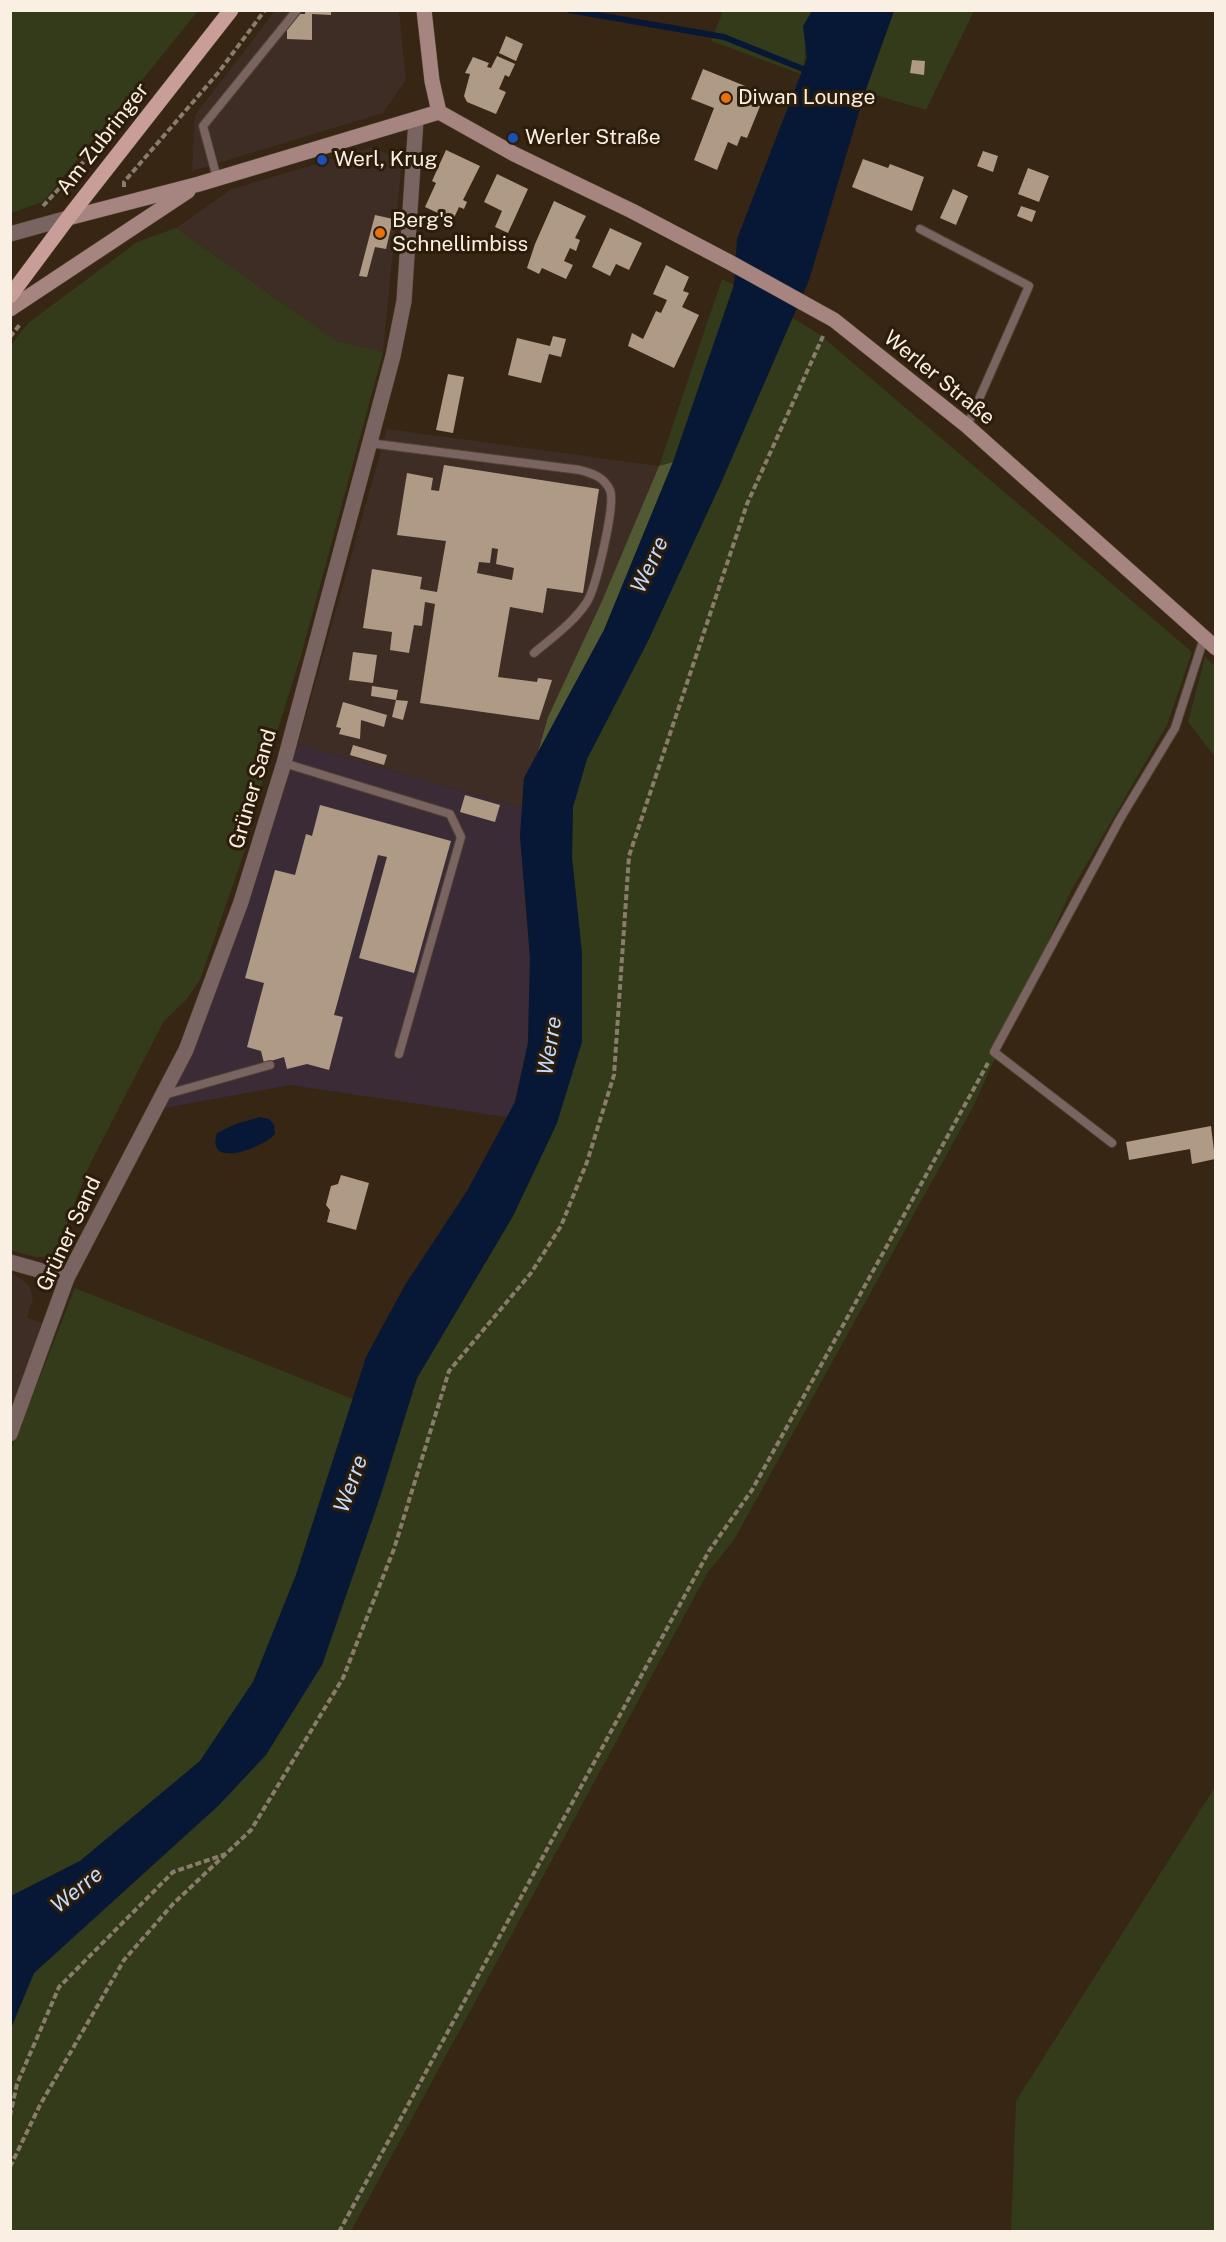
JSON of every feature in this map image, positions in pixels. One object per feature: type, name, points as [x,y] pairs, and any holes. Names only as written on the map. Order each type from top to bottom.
[{"type":"main road","name":"Am Zubringer","points":[[10,296],[231,10]]},
{"type":"main road","points":[[68,218],[200,183],[439,112],[432,81],[424,10]]},
{"type":"main road","name":"Werler Straße","points":[[439,112],[514,154],[632,211],[731,263],[834,320],[967,426],[1210,643]]},
{"type":"main road","points":[[10,309],[200,183]]},
{"type":"street","name":"Grüner Sand","points":[[10,1434],[67,1278],[186,1050],[241,902],[284,763],[369,443],[404,301],[416,120]]},
{"type":"street","points":[[10,234],[68,218]]},
{"type":"street","points":[[10,1262],[67,1278]]},
{"type":"lane","points":[[217,178],[202,126],[297,10]]},
{"type":"lane","points":[[920,229],[1029,286],[967,426]]},
{"type":"lane","points":[[369,443],[569,469],[598,475],[611,491],[610,518],[594,584],[587,602],[534,653]]},
{"type":"lane","points":[[1112,1143],[994,1052],[1120,819],[1175,728],[1210,643]]},
{"type":"lane","points":[[284,763],[450,814],[461,837],[399,1054]]},
{"type":"lane","points":[[160,1096],[270,1065]]},
{"type":"path","points":[[34,210],[45,206],[87,158],[124,182],[218,73],[265,10]]},
{"type":"path","points":[[10,2167],[40,2105],[124,1960],[173,1904],[251,1830],[343,1678],[394,1549],[448,1371],[531,1273],[561,1226],[587,1162],[614,1075],[629,856],[747,504],[818,343],[834,320]]},
{"type":"path","points":[[339,2232],[709,1551],[752,1490],[994,1052]]},
{"type":"path","points":[[10,2116],[17,2084],[59,1987],[173,1872],[227,1853]]},
{"type":"shaded area","points":[[275,11],[399,11],[406,80],[383,113],[192,171],[195,115]]},
{"type":"shaded area","points":[[373,147],[402,162],[383,352],[336,341],[176,228],[232,189]]},
{"type":"shaded area","points":[[387,429],[659,466],[602,601],[548,717],[538,752],[524,778],[522,808],[298,744]]},
{"type":"shaded area","points":[[298,744],[522,808],[520,836],[530,958],[528,1043],[515,1102],[507,1117],[290,1085],[159,1109],[192,1052],[248,906]]},
{"type":"shaded area","points":[[11,1272],[29,1285],[33,1298],[27,1317],[42,1323],[11,1416]]},
{"type":"green space","points":[[10,11],[198,11],[43,202],[11,213]]},
{"type":"green space","points":[[723,11],[812,11],[806,27],[805,57],[801,74],[711,41]]},
{"type":"green space","points":[[894,11],[974,11],[926,110],[865,92]]},
{"type":"green space","points":[[176,228],[336,341],[383,352],[301,656],[266,767],[244,853],[200,980],[186,1000],[164,1021],[89,1166],[54,1257],[35,1257],[10,1250],[11,345],[28,323],[137,242]]},
{"type":"green space","points":[[722,279],[734,285],[673,462],[659,466]]},
{"type":"green space","points":[[791,317],[819,334],[1192,652],[1167,725],[1071,891],[973,1107],[734,1540],[708,1572],[351,2231],[11,2232],[11,2028],[34,1973],[219,1805],[322,1665],[380,1497],[417,1378],[513,1216],[557,1123],[582,954],[572,857],[573,807],[587,759],[648,641],[721,483]]},
{"type":"green space","points":[[673,462],[604,630],[538,752],[548,717],[602,601],[659,466]]},
{"type":"green space","points":[[1205,657],[1215,666],[1215,757],[1188,722]]},
{"type":"green space","points":[[75,1288],[353,1399],[296,1575],[253,1682],[200,1761],[80,1861],[11,1896],[10,1452]]},
{"type":"green space","points":[[1215,1787],[1215,2231],[1011,2231],[1016,2101]]},
{"type":"water","name":"Werre","points":[[812,11],[894,11],[865,92],[809,280],[721,483],[648,641],[587,759],[573,807],[572,857],[582,954],[582,1042],[557,1123],[513,1216],[417,1378],[380,1497],[322,1665],[266,1755],[219,1805],[34,1973],[11,2028],[11,1896],[80,1861],[200,1761],[253,1682],[296,1575],[366,1357],[405,1285],[467,1191],[515,1102],[528,1043],[530,957],[520,836],[524,778],[604,630],[673,462],[734,285],[737,239],[807,58],[803,26]]},
{"type":"water","points":[[260,1117],[269,1119],[274,1125],[275,1134],[269,1139],[237,1153],[219,1151],[216,1144],[217,1133],[236,1124]]},
{"type":"building","points":[[305,10],[331,10],[331,15],[312,14],[312,40],[287,39],[287,14],[305,14]]},
{"type":"building","points":[[506,36],[523,44],[516,61],[499,53]]},
{"type":"building","points":[[497,56],[515,64],[509,77],[505,75],[499,89],[506,92],[496,114],[467,102],[464,96],[470,74],[465,73],[473,57],[489,63],[487,67],[491,68]]},
{"type":"building","points":[[912,60],[925,61],[924,75],[910,73]]},
{"type":"building","points":[[703,69],[765,94],[747,138],[741,136],[737,146],[728,142],[717,170],[694,160],[714,108],[691,99]]},
{"type":"building","points":[[446,150],[480,166],[463,200],[467,202],[464,209],[459,207],[453,220],[425,207],[436,183],[432,181]]},
{"type":"building","points":[[983,151],[998,156],[993,172],[977,166]]},
{"type":"building","points":[[863,159],[888,168],[890,164],[924,177],[912,211],[852,187]]},
{"type":"building","points":[[1028,168],[1049,176],[1039,202],[1018,194]]},
{"type":"building","points":[[497,174],[528,189],[508,233],[495,227],[502,211],[484,202]]},
{"type":"building","points":[[953,189],[968,196],[956,225],[940,218]]},
{"type":"building","points":[[554,201],[586,216],[575,238],[580,240],[576,251],[570,248],[564,261],[573,265],[566,279],[542,268],[539,274],[527,268]]},
{"type":"building","points":[[1021,206],[1036,211],[1032,222],[1017,216]]},
{"type":"building","name":"Berg's Schnellimbiss","points":[[375,215],[393,219],[386,249],[375,247],[367,277],[359,276]]},
{"type":"building","points":[[610,228],[642,243],[629,270],[616,264],[610,276],[592,267]]},
{"type":"building","points":[[666,265],[689,277],[683,291],[689,293],[682,307],[699,315],[674,368],[628,346],[632,333],[643,339],[656,311],[661,313],[667,300],[653,294]]},
{"type":"building","points":[[553,336],[566,339],[561,357],[549,354],[541,383],[508,375],[517,338],[550,346]]},
{"type":"building","points":[[448,374],[464,377],[453,433],[436,430]]},
{"type":"building","points":[[444,465],[599,489],[583,593],[547,588],[543,613],[510,607],[498,677],[537,682],[538,678],[552,680],[539,720],[420,703],[435,604],[425,602],[422,626],[414,625],[409,653],[390,650],[392,632],[363,628],[372,569],[422,577],[420,589],[437,592],[446,541],[397,535],[407,473],[433,478],[431,490],[439,491]],"holes":[[[492,548],[498,549],[496,564],[514,568],[512,580],[477,573],[479,562],[490,563]]]},
{"type":"building","points":[[353,652],[377,655],[373,683],[349,680]]},
{"type":"building","points":[[372,686],[398,690],[396,700],[371,696]]},
{"type":"building","points":[[396,700],[408,701],[403,720],[392,717]]},
{"type":"building","points":[[343,702],[387,715],[384,727],[361,720],[360,739],[339,734],[341,728],[336,727]]},
{"type":"building","points":[[353,745],[387,755],[384,765],[350,755]]},
{"type":"building","points":[[465,795],[500,805],[495,822],[460,812]]},
{"type":"building","points":[[320,805],[451,841],[414,973],[359,958],[387,857],[378,855],[334,1015],[343,1017],[329,1070],[307,1064],[287,1069],[284,1057],[264,1063],[261,1051],[247,1047],[264,983],[245,978],[275,870],[295,875],[306,834],[312,836]]},
{"type":"building","points":[[1211,1126],[1215,1159],[1192,1164],[1190,1149],[1129,1160],[1126,1142]]},
{"type":"building","points":[[341,1175],[369,1183],[356,1230],[327,1222],[330,1210],[326,1205],[331,1186],[338,1184]]},
{"type":"waterway","points":[[569,10],[724,37],[808,71]]},
{"type":"place","name":"Diwan Lounge","points":[[726,98]]},
{"type":"place","name":"Werler Straße","points":[[513,138]]},
{"type":"place","name":"Werl, Krug","points":[[322,160]]},
{"type":"place","name":"Berg's Schnellimbiss","points":[[380,233]]}]
